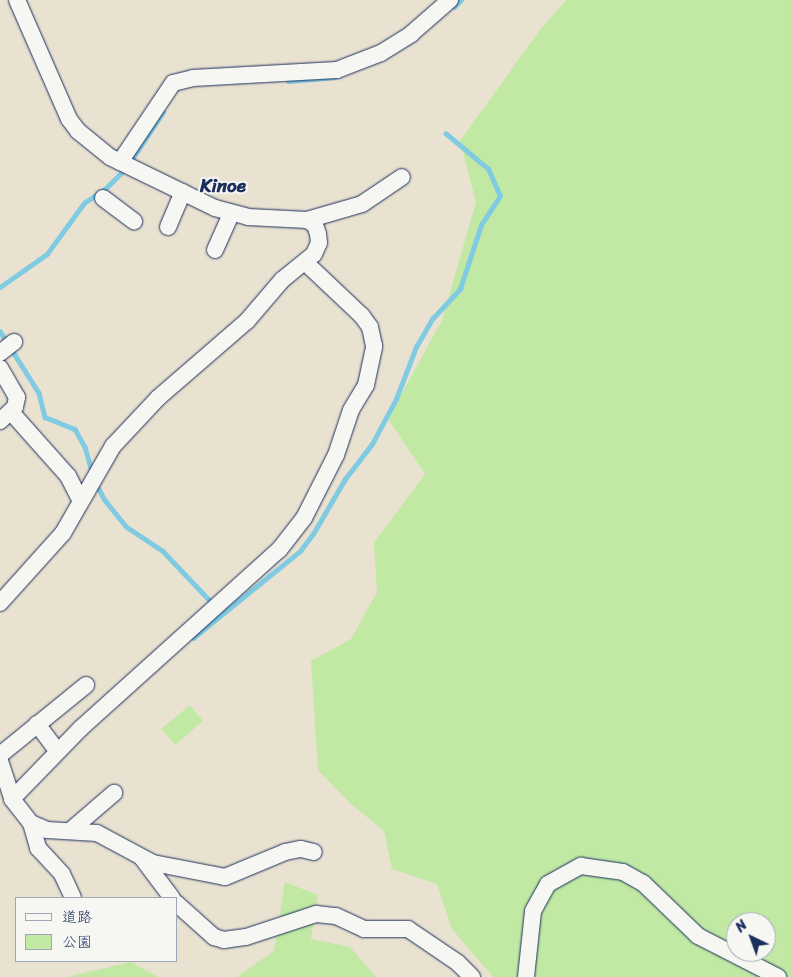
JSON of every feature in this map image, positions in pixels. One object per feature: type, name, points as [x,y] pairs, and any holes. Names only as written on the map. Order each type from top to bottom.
[{"type":"street","points":[[17,0],[69,119],[89,141],[120,162],[182,192],[231,214],[307,220],[362,204],[402,177]]},
{"type":"street","points":[[120,162],[173,83],[193,78],[337,70],[381,53],[411,34],[450,0]]},
{"type":"street","points":[[168,228],[182,192]]},
{"type":"street","points":[[103,198],[134,221]]},
{"type":"street","points":[[215,250],[231,214]]},
{"type":"street","points":[[0,603],[63,534],[108,452],[147,410],[247,321],[282,280],[306,263],[319,241],[316,226],[307,220]]},
{"type":"street","points":[[12,799],[57,751],[278,550],[304,518],[336,455],[351,410],[366,385],[374,346],[370,327],[362,316],[306,263]]},
{"type":"street","points":[[0,353],[14,342]]},
{"type":"street","points":[[0,368],[17,397],[5,416],[68,476],[81,501]]},
{"type":"street","points":[[0,755],[86,685]]},
{"type":"street","points":[[37,724],[57,751]]},
{"type":"street","points":[[0,762],[12,799],[31,823],[38,848],[62,874],[73,897]]},
{"type":"street","points":[[71,830],[114,793]]},
{"type":"street","points":[[31,823],[47,830],[71,830],[104,835],[142,858],[225,877],[293,850],[314,852]]},
{"type":"street","points":[[142,858],[171,897]]},
{"type":"street","points":[[526,977],[533,911],[548,884],[581,866],[623,872],[643,883],[675,917],[698,936],[778,977]]},
{"type":"street","points":[[178,905],[214,937],[224,940],[246,937],[316,914],[336,916],[364,929],[408,929],[458,963],[472,977]]},
{"type":"green space","points":[[566,0],[791,0],[791,977],[493,977],[452,929],[437,884],[392,869],[384,831],[352,805],[318,770],[311,661],[351,639],[377,592],[374,543],[425,474],[388,419],[442,320],[476,202],[460,141],[539,31]]},
{"type":"green space","points":[[190,705],[203,721],[175,745],[161,729]]},
{"type":"green space","points":[[285,882],[318,895],[311,939],[350,947],[376,977],[237,977],[274,951]]},
{"type":"green space","points":[[131,962],[158,977],[67,977],[92,971]]},
{"type":"waterway","points":[[454,7],[461,0]]},
{"type":"waterway","points":[[288,81],[335,77]]},
{"type":"waterway","points":[[130,162],[163,112]]},
{"type":"waterway","points":[[193,638],[300,551],[313,534],[345,479],[372,444],[396,399],[416,347],[433,318],[460,289],[481,225],[500,196],[488,169],[446,134]]},
{"type":"waterway","points":[[0,287],[47,254],[84,203],[105,189],[126,168]]},
{"type":"waterway","points":[[0,331],[39,393],[45,417],[75,429],[85,447],[92,471]]},
{"type":"waterway","points":[[96,483],[104,499],[127,527],[163,551],[214,605]]},
{"type":"district","name":"Kinoe","points":[[223,186]]}]
